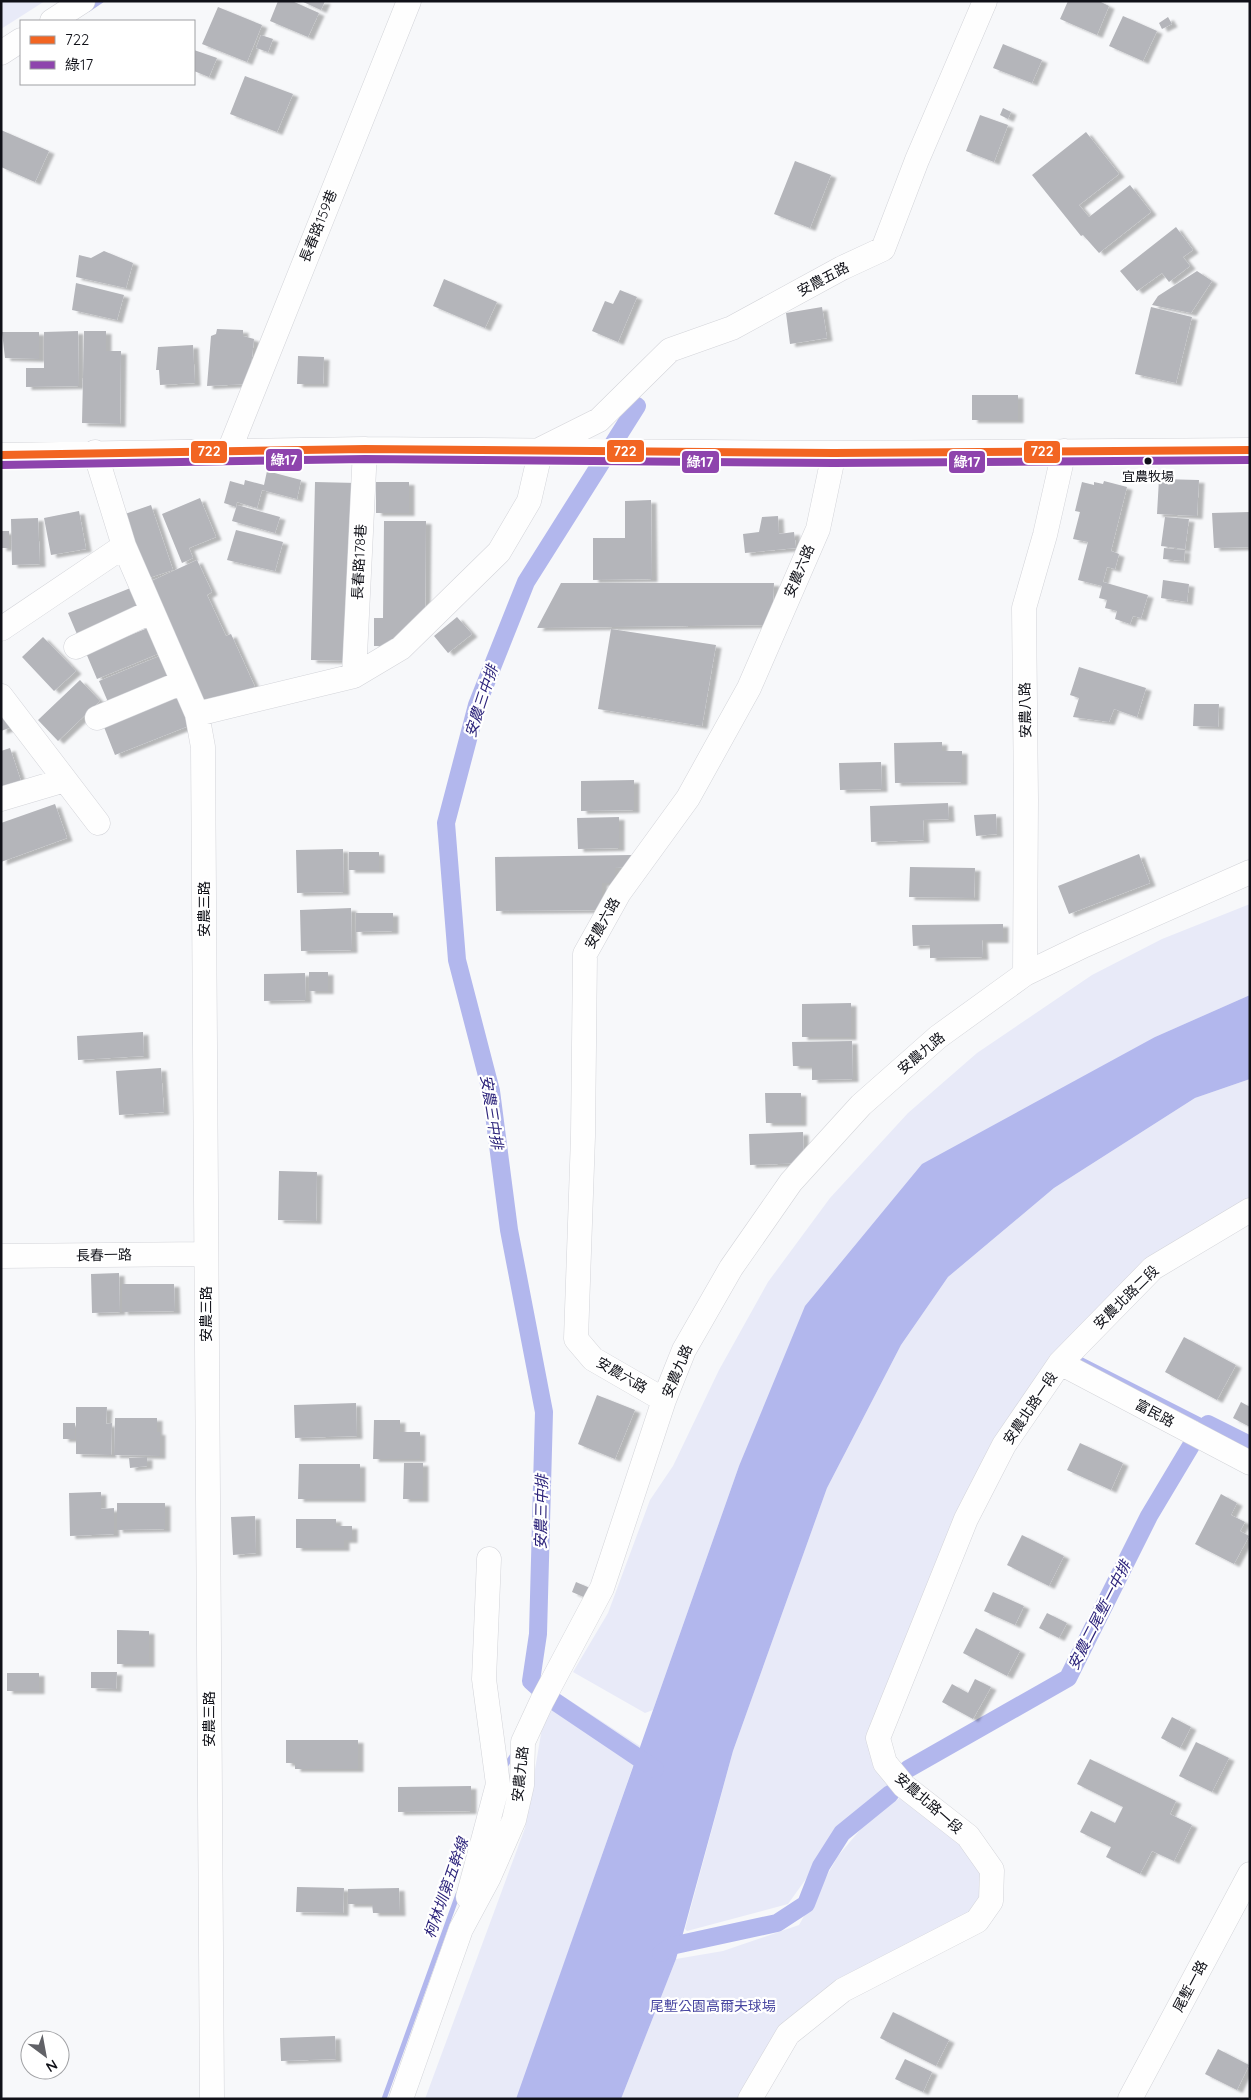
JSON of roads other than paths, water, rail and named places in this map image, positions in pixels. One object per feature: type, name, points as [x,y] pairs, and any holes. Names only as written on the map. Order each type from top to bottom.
[{"type":"street","points":[[54,20],[83,1]]},
{"type":"street","name":"長春路159巷","points":[[229,451],[409,1]]},
{"type":"street","name":"安農五路","points":[[553,450],[598,420],[670,350],[732,328],[842,268],[883,249],[917,160],[985,1]]},
{"type":"street","points":[[1,53],[20,41]]},
{"type":"street","points":[[1,455],[365,449],[834,453],[1250,450]]},
{"type":"street","name":"長春路178巷","points":[[354,676],[365,449]]},
{"type":"street","points":[[197,714],[354,676],[401,648],[499,552],[529,501],[553,450]]},
{"type":"street","name":"安農八路","points":[[1025,974],[1024,608],[1045,535],[1064,451]]},
{"type":"street","name":"安農三路","points":[[95,452],[124,546],[151,612],[197,714],[204,747],[212,2099]]},
{"type":"street","name":"安農六路","points":[[664,1400],[593,1359],[576,1339],[583,1136],[585,954],[620,893],[688,798],[749,688],[818,529],[834,453]]},
{"type":"street","points":[[1,629],[124,546]]},
{"type":"street","points":[[76,647],[151,612]]},
{"type":"street","points":[[97,718],[183,682]]},
{"type":"street","points":[[1,696],[98,824]]},
{"type":"street","points":[[1,799],[65,780]]},
{"type":"street","name":"安農九路","points":[[401,2099],[461,1930],[489,1877],[514,1820],[522,1785],[523,1742],[564,1658],[602,1588],[664,1400],[684,1350],[731,1268],[791,1182],[868,1099],[938,1037],[1025,974],[1085,945],[1250,872]]},
{"type":"street","name":"安農北路二段","points":[[1060,1362],[1152,1268],[1250,1210]]},
{"type":"street","name":"長春一路","points":[[1,1256],[206,1254]]},
{"type":"street","name":"富民路","points":[[1060,1362],[1250,1463]]},
{"type":"street","name":"安農北路一段","points":[[750,2099],[788,2034],[844,1990],[977,1921],[991,1901],[992,1870],[968,1836],[904,1786],[884,1763],[878,1738],[966,1519],[1004,1445],[1060,1362]]},
{"type":"street","points":[[461,1930],[470,1886],[498,1784],[484,1679],[489,1558]]},
{"type":"street","name":"尾塹一路","points":[[1130,2099],[1250,1874]]},
{"type":"water","points":[[1250,995],[1250,1079],[1195,1098],[1054,1188],[948,1277],[901,1345],[827,1488],[733,1751],[676,1959],[621,2099],[516,2099],[739,1466],[805,1306],[922,1164],[1155,1037]]},
{"type":"waterway","points":[[89,9],[101,1]]},
{"type":"waterway","name":"安農三中排","points":[[637,406],[526,582],[477,705],[446,823],[457,960],[491,1091],[509,1230],[544,1412],[538,1634],[531,1681],[551,1699],[655,1769]]},
{"type":"waterway","points":[[1080,1359],[1208,1424]]},
{"type":"waterway","name":"安農二尾塹一中排","points":[[1208,1424],[1250,1445]]},
{"type":"waterway","name":"安農二尾塹一中排","points":[[908,1769],[1068,1678],[1149,1516],[1192,1444]]},
{"type":"waterway","name":"柯林圳第五幹線","points":[[504,1768],[514,1753]]},
{"type":"waterway","name":"安農二尾塹一中排","points":[[661,1953],[671,1946],[777,1923],[806,1904],[821,1866],[842,1833],[890,1794]]},
{"type":"waterway","name":"柯林圳第五幹線","points":[[384,2099],[458,1894]]},
{"type":"place","name":"宜農牧場","points":[[1148,461]]},
{"type":"park label","name":"尾塹公園高爾夫球場","points":[[713,2006]]}]
